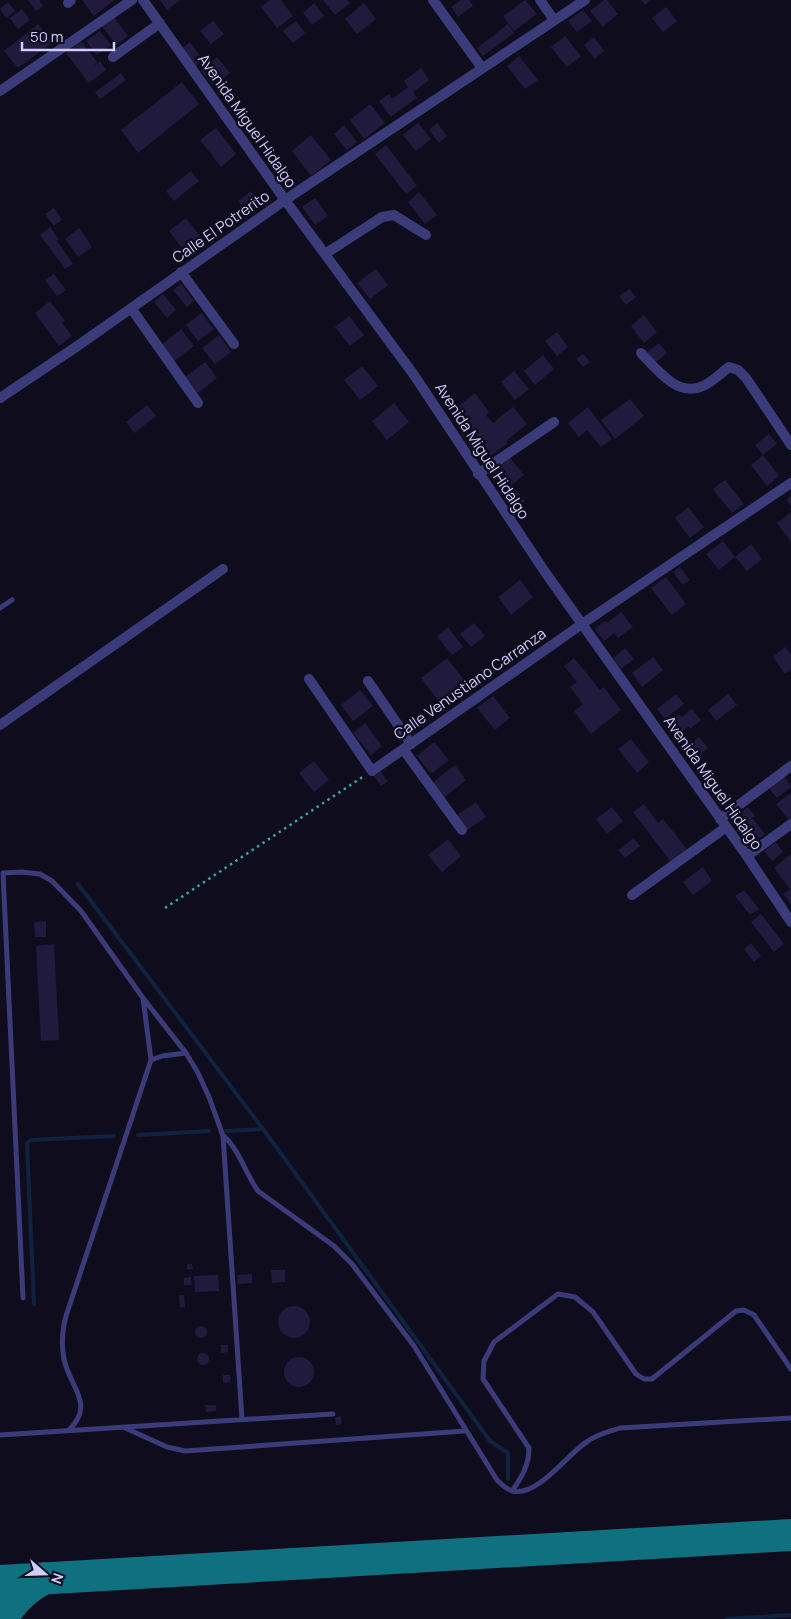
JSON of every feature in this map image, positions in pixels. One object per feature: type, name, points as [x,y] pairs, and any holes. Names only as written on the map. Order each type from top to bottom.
[{"type":"street","points":[[0,91],[132,0]]},
{"type":"street","name":"Avenida Miguel Hidalgo","points":[[143,0],[324,254],[414,375],[478,474],[545,572],[722,824],[747,856],[791,922]]},
{"type":"street","points":[[433,0],[482,68]]},
{"type":"street","points":[[540,0],[554,20]]},
{"type":"street","name":"Calle El Potrerito","points":[[0,398],[285,200],[585,0]]},
{"type":"street","points":[[114,57],[160,23]]},
{"type":"street","points":[[324,254],[382,217],[394,215],[426,235]]},
{"type":"street","points":[[181,272],[234,344]]},
{"type":"street","points":[[131,308],[198,403]]},
{"type":"street","points":[[641,353],[660,374],[681,388],[696,389],[729,368],[738,370],[746,378],[791,445]]},
{"type":"street","points":[[478,474],[554,422]]},
{"type":"street","name":"Calle Venustiano Carranza","points":[[372,771],[582,624],[791,483]]},
{"type":"street","points":[[0,725],[222,569]]},
{"type":"street","points":[[308,679],[372,771]]},
{"type":"street","points":[[368,681],[407,746],[462,830]]},
{"type":"street","points":[[632,895],[722,824],[791,766]]},
{"type":"street","points":[[747,856],[791,824]]},
{"type":"lane","points":[[0,608],[12,600]]},
{"type":"lane","points":[[23,1298],[1,873],[22,872],[40,874],[52,880],[81,911],[143,998],[186,1053],[209,1097],[223,1136],[242,1419]]},
{"type":"lane","points":[[68,1430],[78,1416],[81,1398],[67,1370],[62,1334],[150,1060],[143,998]]},
{"type":"lane","points":[[150,1060],[162,1056],[186,1053]]},
{"type":"lane","points":[[223,1136],[232,1143],[250,1180],[258,1191],[334,1246],[352,1264],[414,1346],[497,1480],[512,1491],[522,1491],[544,1480],[586,1442],[597,1435],[620,1428],[791,1418]]},
{"type":"lane","points":[[512,1491],[522,1476],[529,1460],[530,1448],[483,1379],[484,1361],[494,1342],[558,1294],[575,1297],[593,1312],[636,1374],[644,1379],[652,1379],[736,1311],[744,1310],[754,1316],[791,1369]]},
{"type":"lane","points":[[0,1435],[333,1414]]},
{"type":"lane","points":[[123,1427],[166,1447],[185,1451],[465,1431]]},
{"type":"path","points":[[165,908],[372,771]]},
{"type":"building","points":[[28,0],[39,0],[43,6],[36,11]]},
{"type":"building","points":[[82,0],[114,0],[94,16]]},
{"type":"building","points":[[160,0],[180,0],[167,10]]},
{"type":"building","points":[[270,0],[281,0],[293,16],[277,28],[261,7]]},
{"type":"building","points":[[323,0],[347,0],[350,3],[335,15]]},
{"type":"building","points":[[461,0],[469,0],[473,6],[458,17],[451,7]]},
{"type":"building","points":[[525,0],[537,14],[514,31],[503,16]]},
{"type":"building","points":[[604,0],[607,0],[618,14],[603,27],[590,11]]},
{"type":"building","points":[[641,0],[651,0],[645,5]]},
{"type":"building","points":[[8,2],[15,11],[6,18],[0,9]]},
{"type":"building","points":[[314,3],[324,16],[312,25],[303,13]]},
{"type":"building","points":[[364,3],[376,19],[357,34],[345,19]]},
{"type":"building","points":[[666,7],[677,21],[663,32],[652,18]]},
{"type":"building","points":[[22,9],[30,20],[18,29],[10,18]]},
{"type":"building","points":[[583,10],[592,21],[577,32],[568,21]]},
{"type":"building","points":[[113,16],[128,36],[116,45],[102,26]]},
{"type":"building","points":[[213,21],[224,34],[211,44],[200,31]]},
{"type":"building","points":[[296,21],[305,33],[293,43],[283,31]]},
{"type":"building","points":[[38,24],[52,43],[18,68],[4,51]]},
{"type":"building","points":[[508,24],[514,33],[483,56],[477,48]]},
{"type":"building","points":[[100,31],[111,45],[97,55],[86,41]]},
{"type":"building","points":[[565,36],[581,56],[567,67],[551,47]]},
{"type":"building","points":[[594,37],[604,51],[595,59],[584,45]]},
{"type":"building","points":[[81,41],[97,62],[94,66],[100,61],[106,70],[89,83],[66,53]]},
{"type":"building","points":[[190,42],[203,60],[195,66],[182,48]]},
{"type":"building","points":[[519,56],[538,80],[525,89],[507,66]]},
{"type":"building","points":[[217,57],[230,73],[213,86],[201,70]]},
{"type":"building","points":[[421,68],[429,80],[413,92],[417,98],[391,117],[379,101],[389,94],[392,99],[408,87],[404,81]]},
{"type":"building","points":[[121,73],[126,80],[100,99],[95,92]]},
{"type":"building","points":[[182,82],[199,104],[138,153],[121,130]]},
{"type":"building","points":[[370,104],[385,123],[364,139],[350,120]]},
{"type":"building","points":[[418,123],[431,139],[416,151],[403,135]]},
{"type":"building","points":[[437,123],[447,136],[439,143],[429,130]]},
{"type":"building","points":[[344,125],[357,142],[347,150],[334,134]]},
{"type":"building","points":[[216,128],[236,154],[221,167],[200,140]]},
{"type":"building","points":[[311,135],[331,160],[311,176],[292,151]]},
{"type":"building","points":[[386,145],[417,186],[406,194],[375,154]]},
{"type":"building","points":[[191,171],[199,181],[174,201],[166,191]]},
{"type":"building","points":[[251,191],[262,206],[250,216],[238,201]]},
{"type":"building","points":[[419,192],[437,215],[425,224],[408,202]]},
{"type":"building","points":[[315,198],[328,216],[315,225],[302,207]]},
{"type":"building","points":[[54,208],[62,220],[54,226],[45,214]]},
{"type":"building","points":[[186,218],[207,245],[190,258],[169,231]]},
{"type":"building","points":[[50,227],[73,264],[65,269],[40,235]]},
{"type":"building","points":[[79,228],[92,247],[78,257],[65,239]]},
{"type":"building","points":[[376,269],[388,285],[370,299],[357,283]]},
{"type":"building","points":[[54,274],[66,290],[57,296],[45,280]]},
{"type":"building","points":[[181,284],[194,301],[187,307],[173,290]]},
{"type":"building","points":[[629,289],[636,297],[626,305],[619,296]]},
{"type":"building","points":[[163,294],[176,310],[167,318],[154,302]]},
{"type":"building","points":[[50,301],[65,321],[62,323],[72,336],[59,346],[35,313]]},
{"type":"building","points":[[201,313],[214,329],[198,341],[186,325]]},
{"type":"building","points":[[644,315],[657,332],[644,343],[631,326]]},
{"type":"building","points":[[349,316],[364,335],[350,346],[335,327]]},
{"type":"building","points":[[181,329],[194,346],[174,361],[161,345]]},
{"type":"building","points":[[557,332],[568,347],[557,356],[545,341]]},
{"type":"building","points":[[219,335],[231,352],[215,364],[202,348]]},
{"type":"building","points":[[659,343],[667,353],[655,363],[647,352]]},
{"type":"building","points":[[583,354],[590,362],[583,367],[576,359]]},
{"type":"building","points":[[543,355],[554,369],[535,385],[524,371]]},
{"type":"building","points":[[205,362],[217,378],[198,393],[185,377]]},
{"type":"building","points":[[362,366],[378,386],[360,400],[344,380]]},
{"type":"building","points":[[514,371],[529,389],[515,400],[501,382]]},
{"type":"building","points":[[475,393],[489,412],[486,415],[493,423],[513,407],[527,424],[506,441],[508,443],[483,462],[461,434],[469,428],[454,409]]},
{"type":"building","points":[[630,399],[644,416],[615,439],[601,420]]},
{"type":"building","points":[[394,403],[409,422],[387,440],[372,421]]},
{"type":"building","points":[[147,405],[156,416],[134,433],[126,422]]},
{"type":"building","points":[[588,407],[612,439],[601,447],[587,430],[579,437],[568,423]]},
{"type":"building","points":[[769,434],[777,444],[763,455],[755,445]]},
{"type":"building","points":[[763,455],[779,476],[767,486],[751,465]]},
{"type":"building","points":[[509,457],[524,475],[505,490],[491,472]]},
{"type":"building","points":[[725,480],[744,504],[732,513],[713,489]]},
{"type":"building","points":[[516,489],[525,501],[515,509],[506,497]]},
{"type":"building","points":[[791,496],[791,507],[786,500]]},
{"type":"building","points":[[688,507],[704,527],[690,538],[675,518]]},
{"type":"building","points":[[791,512],[791,542],[777,523]]},
{"type":"building","points":[[723,541],[735,557],[719,570],[706,554]]},
{"type":"building","points":[[751,544],[762,559],[747,571],[735,557]]},
{"type":"building","points":[[680,567],[690,580],[683,585],[673,572]]},
{"type":"building","points":[[666,577],[686,604],[672,615],[651,588]]},
{"type":"building","points":[[520,580],[533,597],[511,615],[498,597]]},
{"type":"building","points":[[621,612],[633,627],[618,638],[614,633],[604,641],[595,629],[605,621],[607,623]]},
{"type":"building","points":[[474,623],[485,636],[471,647],[460,634]]},
{"type":"building","points":[[448,627],[463,647],[452,655],[437,636]]},
{"type":"building","points":[[785,647],[791,655],[791,669],[785,674],[773,657]]},
{"type":"building","points":[[625,648],[634,659],[621,669],[613,658]]},
{"type":"building","points":[[653,657],[663,670],[642,687],[632,673]]},
{"type":"building","points":[[447,658],[469,687],[443,707],[421,678]]},
{"type":"building","points":[[574,658],[600,690],[604,687],[621,710],[591,734],[574,711],[583,704],[570,687],[577,682],[564,666]]},
{"type":"building","points":[[360,690],[373,706],[353,721],[341,705]]},
{"type":"building","points":[[676,694],[684,704],[665,719],[657,709]]},
{"type":"building","points":[[728,694],[737,705],[716,721],[708,710]]},
{"type":"building","points":[[493,696],[510,718],[495,730],[477,708]]},
{"type":"building","points":[[692,709],[701,720],[690,729],[689,726],[677,736],[668,724],[679,715],[682,717]]},
{"type":"building","points":[[365,723],[382,746],[371,755],[353,733]]},
{"type":"building","points":[[699,737],[708,748],[691,762],[682,751]]},
{"type":"building","points":[[631,739],[649,762],[637,773],[618,749]]},
{"type":"building","points":[[434,742],[449,760],[431,774],[417,756]]},
{"type":"building","points":[[314,761],[329,780],[314,792],[299,773]]},
{"type":"building","points":[[455,765],[466,780],[444,798],[432,783]]},
{"type":"building","points":[[380,771],[388,781],[381,786],[374,776]]},
{"type":"building","points":[[783,774],[791,787],[777,798],[767,786]]},
{"type":"building","points":[[791,793],[791,818],[789,820],[776,804]]},
{"type":"building","points":[[476,802],[486,817],[467,830],[457,815]]},
{"type":"building","points":[[644,804],[658,823],[663,819],[687,849],[671,862],[633,812]]},
{"type":"building","points":[[612,807],[623,821],[607,834],[596,819]]},
{"type":"building","points":[[748,807],[755,816],[752,818],[765,834],[750,845],[738,829],[744,824],[738,815]]},
{"type":"building","points":[[634,838],[640,846],[625,858],[618,850]]},
{"type":"building","points":[[448,839],[461,856],[442,872],[428,855]]},
{"type":"building","points":[[776,842],[783,852],[772,861],[764,851]]},
{"type":"building","points":[[791,854],[791,904],[783,894],[790,889],[774,868]]},
{"type":"building","points":[[703,867],[712,881],[693,895],[683,882]]},
{"type":"building","points":[[744,890],[759,909],[750,915],[735,896]]},
{"type":"building","points":[[761,914],[784,944],[774,952],[751,922]]},
{"type":"building","points":[[46,921],[46,937],[35,937],[34,922]]},
{"type":"building","points":[[751,943],[761,956],[754,962],[744,949]]},
{"type":"building","points":[[54,944],[59,1040],[41,1041],[36,946]]},
{"type":"building","points":[[187,1264],[192,1264],[193,1269],[187,1270]]},
{"type":"building","points":[[271,1270],[285,1270],[285,1282],[272,1283]]},
{"type":"building","points":[[252,1274],[252,1283],[238,1284],[237,1275]]},
{"type":"building","points":[[218,1275],[219,1291],[195,1292],[194,1276]]},
{"type":"building","points":[[191,1277],[192,1285],[184,1285],[184,1278]]},
{"type":"building","points":[[179,1295],[184,1295],[185,1307],[180,1308]]},
{"type":"building","points":[[294,1306],[305,1311],[310,1322],[305,1333],[294,1338],[283,1333],[278,1322],[283,1311]]},
{"type":"building","points":[[199,1326],[203,1326],[207,1332],[203,1338],[199,1338],[195,1334],[195,1330]]},
{"type":"building","points":[[221,1345],[228,1345],[228,1352],[221,1353]]},
{"type":"building","points":[[201,1353],[205,1353],[209,1359],[205,1365],[201,1365],[197,1361],[197,1357]]},
{"type":"building","points":[[299,1357],[310,1361],[314,1372],[310,1383],[299,1387],[288,1383],[284,1372],[288,1361]]},
{"type":"building","points":[[223,1375],[230,1375],[231,1382],[223,1383]]},
{"type":"building","points":[[205,1405],[216,1405],[216,1411],[206,1412]]},
{"type":"building","points":[[341,1416],[342,1424],[336,1425],[335,1417]]},
{"type":"waterway","points":[[78,884],[263,1129],[490,1441],[508,1453],[508,1479]]},
{"type":"waterway","points":[[226,1131],[263,1129]]},
{"type":"waterway","points":[[138,1135],[209,1131]]},
{"type":"waterway","points":[[34,1304],[27,1143],[31,1140],[114,1136]]},
{"type":"waterway","points":[[727,1619],[791,1615]]},
{"type":"taxiway","points":[[0,1581],[791,1535]]},
{"type":"taxiway","points":[[2,1619],[10,1606],[21,1595],[45,1578]]}]
